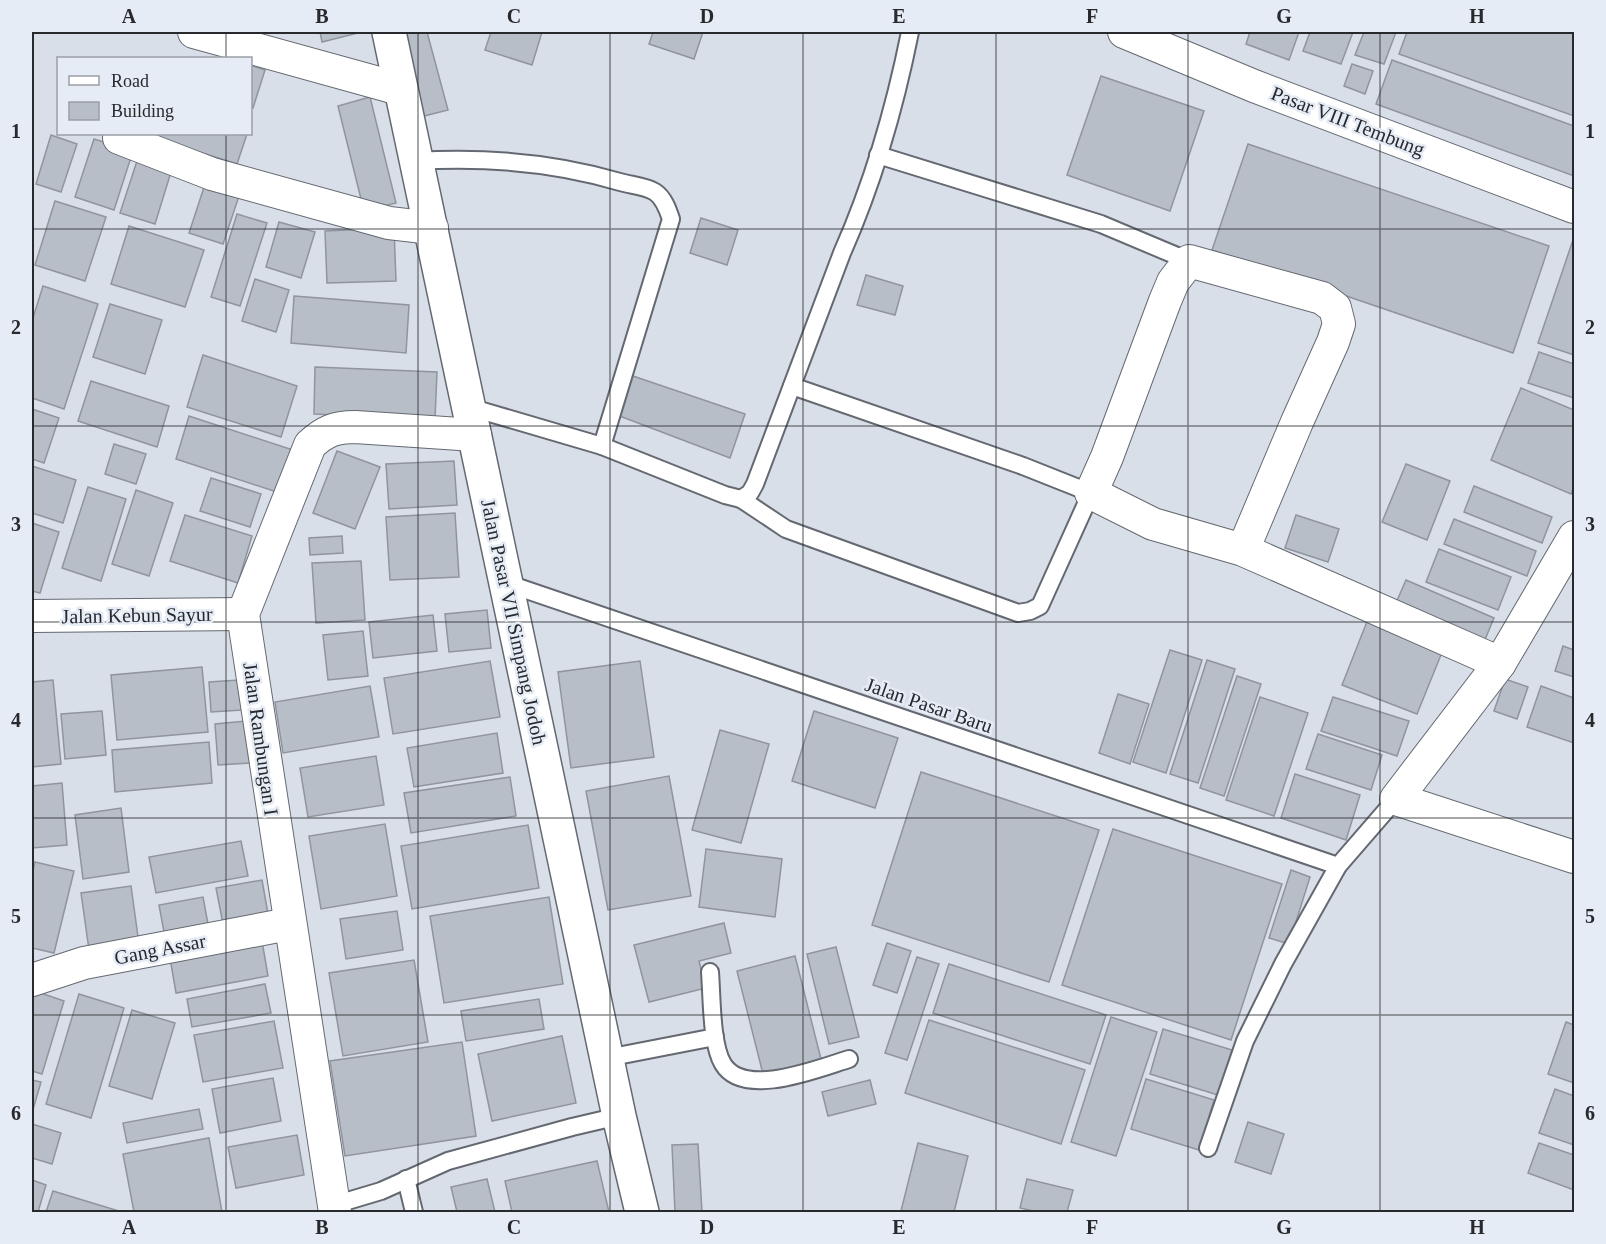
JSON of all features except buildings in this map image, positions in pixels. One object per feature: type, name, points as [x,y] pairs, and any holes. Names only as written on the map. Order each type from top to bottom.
[{"type":"main road","name":"Jalan Pasar VII Simpang Jodoh","points":[[388,32],[432,228],[619,1116],[642,1212]]},
{"type":"street","points":[[194,32],[400,89]]},
{"type":"street","name":"Pasar VIII Tembung","points":[[1124,32],[1254,86],[1575,207]]},
{"type":"street","points":[[119,138],[212,174],[389,223],[432,228]]},
{"type":"street","points":[[1243,550],[1339,324],[1335,308],[1322,298],[1189,261],[1173,282],[1107,457],[1091,493],[1153,524],[1243,550],[1500,663]]},
{"type":"street","points":[[243,614],[310,445],[324,432],[340,427],[472,421]]},
{"type":"street","points":[[1573,544],[1500,663],[1396,799],[1575,857]]},
{"type":"street","name":"Jalan Kebun Sayur","points":[[32,616],[243,614]]},
{"type":"street","name":"Jalan Rambungan I","points":[[243,614],[289,924],[327,1210]]},
{"type":"street","name":"Gang Assar","points":[[32,980],[84,963],[289,924]]},
{"type":"lane","points":[[741,499],[750,493],[755,484],[857,219],[901,74],[910,32]]},
{"type":"lane","points":[[878,155],[1101,224],[1189,261]]},
{"type":"lane","points":[[416,161],[460,158],[527,163],[588,173],[655,192],[666,205],[671,219],[602,446]]},
{"type":"lane","points":[[472,421],[602,446],[725,495],[741,499],[786,529],[1018,613],[1040,606],[1091,493],[1023,466],[792,386]]},
{"type":"lane","name":"Jalan Pasar Baru","points":[[506,583],[1338,866]]},
{"type":"lane","points":[[1208,1148],[1245,1041],[1283,964],[1338,866],[1396,799]]},
{"type":"lane","points":[[711,972],[715,1037],[723,1065],[738,1078],[759,1081],[788,1077],[849,1059]]},
{"type":"lane","points":[[607,1058],[715,1037]]},
{"type":"lane","points":[[327,1210],[381,1191],[447,1161],[619,1116]]},
{"type":"lane","points":[[406,1179],[414,1212]]}]
